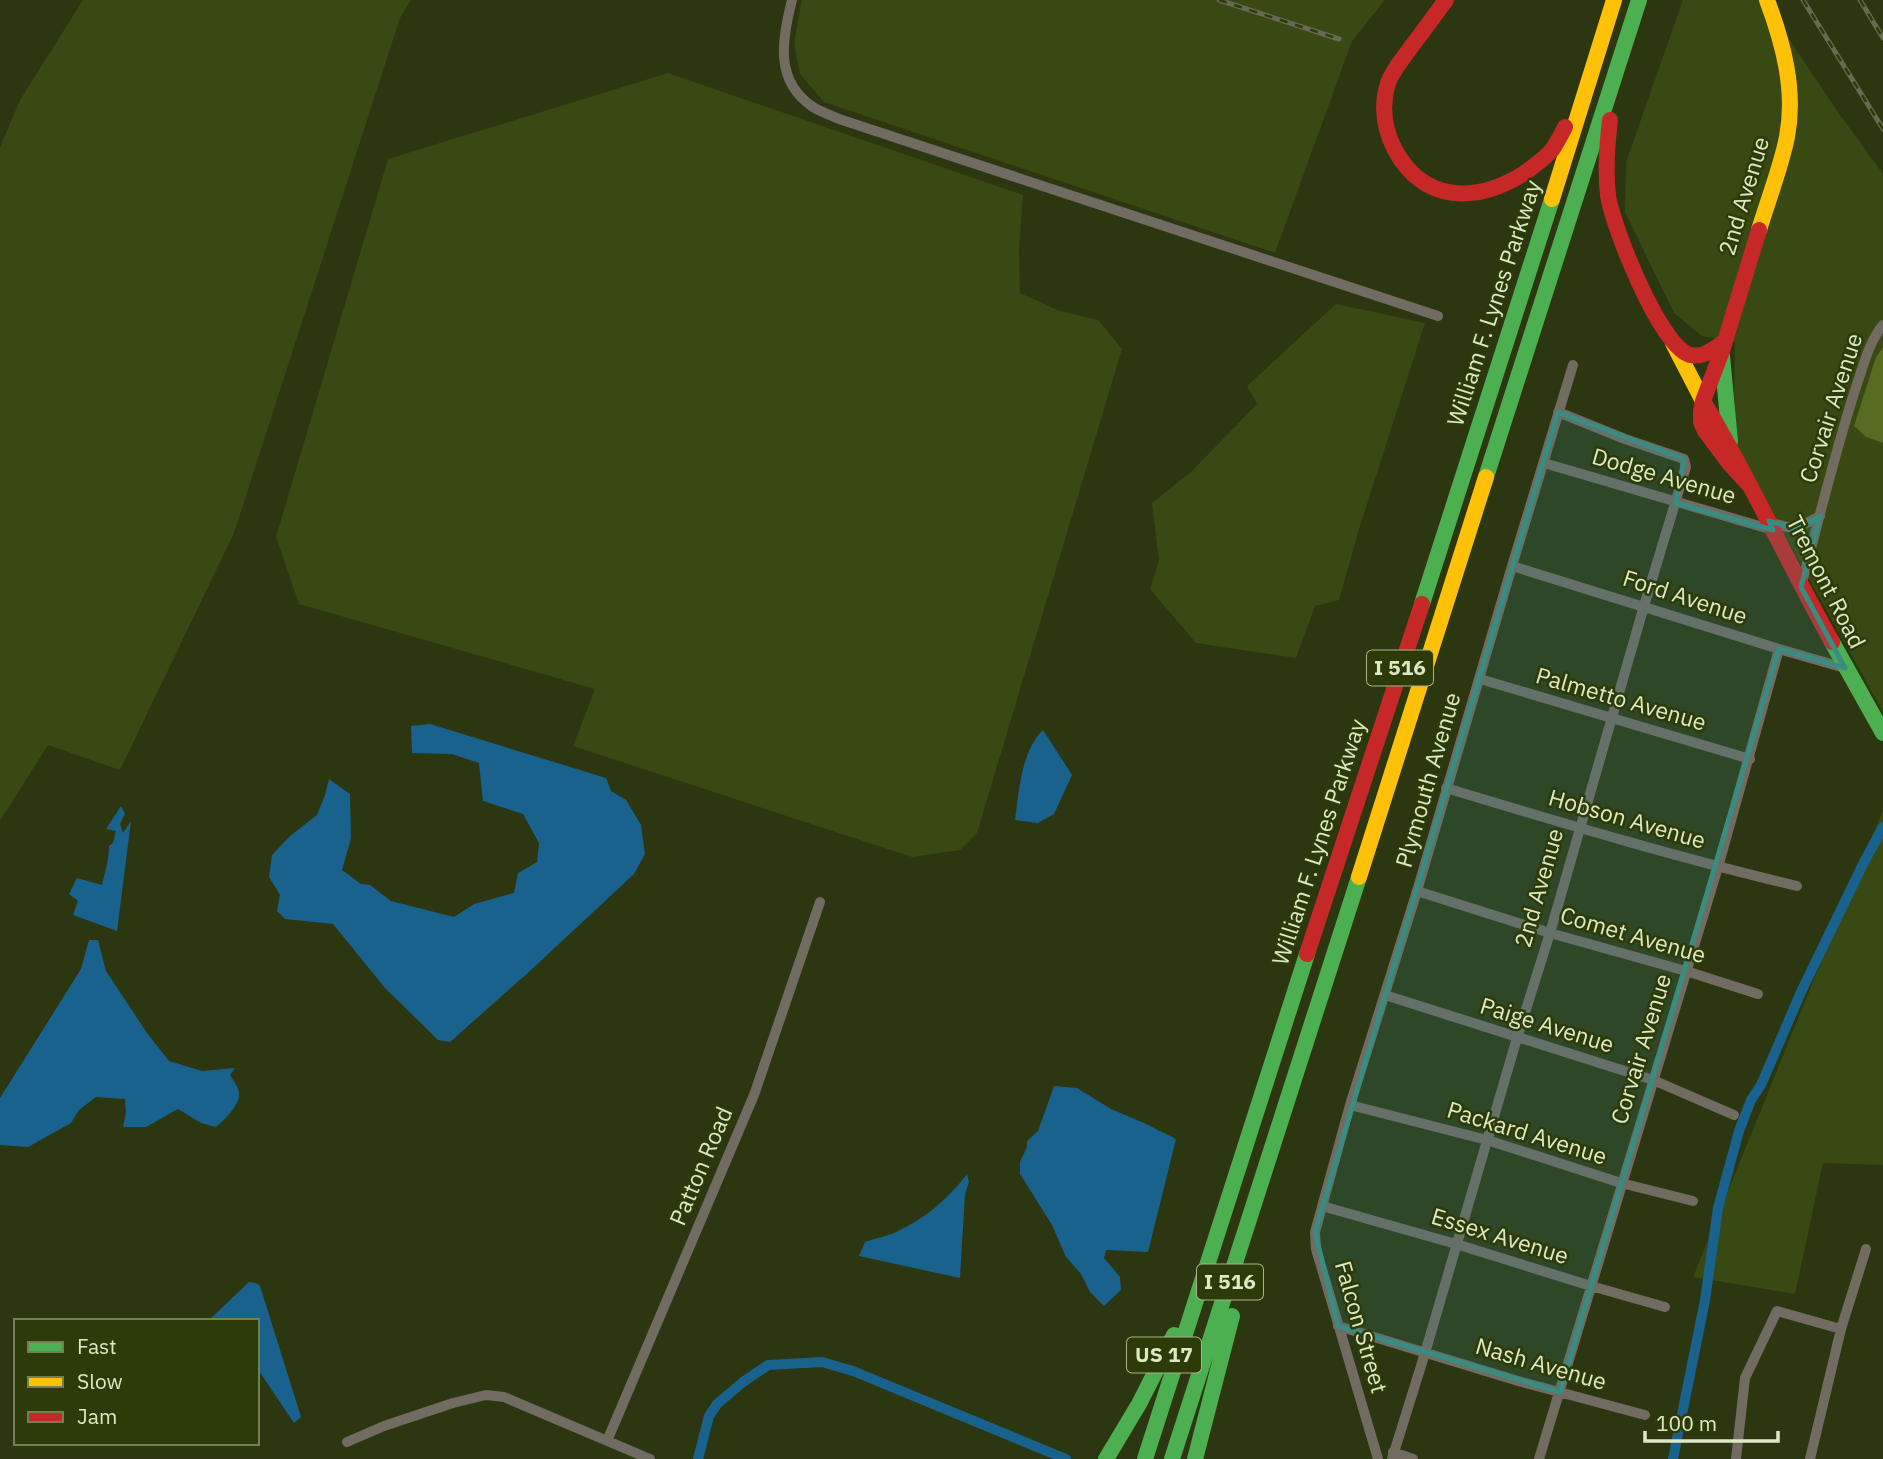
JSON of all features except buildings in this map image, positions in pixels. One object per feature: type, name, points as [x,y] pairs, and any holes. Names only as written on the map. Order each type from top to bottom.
[{"type":"main road","points":[[1446,0],[1397,65],[1388,83],[1385,98],[1386,131],[1393,148],[1405,167],[1420,181],[1441,192],[1458,195],[1479,194],[1500,188],[1521,176],[1550,152],[1586,89]]},
{"type":"main road","name":"William F. Lynes Parkway","points":[[1145,1459],[1614,0]]},
{"type":"main road","name":"William F. Lynes Parkway","points":[[1172,1459],[1288,1105],[1639,0]]},
{"type":"main road","name":"2nd Avenue","points":[[1703,401],[1723,346],[1787,138],[1790,92],[1778,28],[1767,0]]},
{"type":"main road","points":[[1613,82],[1605,159],[1610,205],[1630,264],[1703,401]]},
{"type":"main road","points":[[1673,343],[1684,352],[1700,355],[1723,346],[1731,447]]},
{"type":"main road","name":"Tremont Road","points":[[1703,401],[1731,447],[1801,587],[1883,733]]},
{"type":"main road","name":"Tremont Road","points":[[1703,401],[1701,422],[1705,430],[1751,487]]},
{"type":"main road","name":"US 17","points":[[1195,1459],[1288,1105]]},
{"type":"main road","name":"US 17","points":[[1106,1459],[1139,1404],[1176,1331],[1211,1247]]},
{"type":"street","points":[[792,0],[784,32],[785,64],[798,94],[814,107],[839,119],[1438,316]]},
{"type":"street","name":"Corvair Avenue","points":[[1801,587],[1852,400],[1875,335],[1883,325]]},
{"type":"street","name":"Plymouth Avenue","points":[[1322,1206],[1573,365]]},
{"type":"street","name":"2nd Avenue","points":[[1392,1456],[1550,933],[1686,467],[1685,459],[1558,412]]},
{"type":"street","name":"Dodge Avenue","points":[[1544,463],[1676,503],[1771,526],[1796,529],[1820,516]]},
{"type":"street","name":"Ford Avenue","points":[[1512,566],[1845,668]]},
{"type":"street","name":"Corvair Avenue","points":[[1539,1459],[1750,759],[1779,649]]},
{"type":"street","name":"Palmetto Avenue","points":[[1480,679],[1750,759]]},
{"type":"street","name":"Hobson Avenue","points":[[1446,788],[1718,867],[1797,886]]},
{"type":"street","name":"Comet Avenue","points":[[1417,891],[1758,994]]},
{"type":"street","name":"Patton Road","points":[[607,1441],[754,1095],[820,902]]},
{"type":"street","name":"Paige Avenue","points":[[1385,995],[1653,1080],[1734,1115]]},
{"type":"street","name":"Packard Avenue","points":[[1350,1105],[1488,1140],[1621,1183],[1693,1200]]},
{"type":"street","name":"Essex Avenue","points":[[1322,1206],[1665,1307]]},
{"type":"street","name":"Falcon Street","points":[[1322,1206],[1315,1232],[1316,1249],[1378,1459]]},
{"type":"street","points":[[1810,1459],[1840,1329],[1866,1249]]},
{"type":"street","points":[[1736,1459],[1745,1378],[1777,1311],[1840,1329]]},
{"type":"street","name":"Nash Avenue","points":[[1338,1326],[1645,1415]]},
{"type":"street","points":[[346,1442],[384,1426],[486,1395],[504,1397],[650,1459]]},
{"type":"street","points":[[1392,1456],[1413,1459]]},
{"type":"highlighted area","points":[[1558,412],[1684,459],[1676,503],[1773,530],[1769,521],[1796,529],[1820,516],[1801,587],[1845,668],[1779,649],[1560,1392],[1338,1326],[1315,1232]]},
{"type":"shaded area","points":[[83,0],[411,0],[400,18],[234,533],[120,770],[48,745],[0,821],[0,147],[20,100]]},
{"type":"shaded area","points":[[802,0],[1385,0],[1352,41],[1275,253],[824,102],[800,74],[794,43]]},
{"type":"shaded area","points":[[1683,0],[1763,0],[1883,174],[1883,712],[1737,449],[1735,342],[1702,336],[1674,313],[1625,212],[1626,162]]},
{"type":"shaded area","points":[[668,73],[1023,195],[1019,249],[1020,293],[1060,311],[1098,320],[1122,349],[977,833],[960,850],[912,857],[573,746],[595,689],[299,604],[276,537],[388,159]]},
{"type":"shaded area","points":[[1336,304],[1425,323],[1339,600],[1315,606],[1296,658],[1196,643],[1150,589],[1159,561],[1152,503],[1192,471],[1257,404],[1247,386]]},
{"type":"shaded area","points":[[1883,347],[1883,443],[1866,437],[1854,426],[1876,357]]},
{"type":"shaded area","points":[[1883,810],[1883,1165],[1823,1163],[1795,1294],[1693,1277]]},
{"type":"water","points":[[430,724],[606,778],[611,791],[626,800],[641,825],[645,854],[634,874],[450,1042],[438,1040],[385,988],[333,924],[285,919],[277,911],[280,895],[269,877],[272,855],[290,836],[317,815],[329,779],[350,794],[351,838],[342,870],[361,884],[370,885],[391,901],[454,917],[474,904],[514,893],[518,873],[537,862],[539,843],[523,814],[483,801],[479,763],[452,754],[412,753],[411,726]]},
{"type":"water","points":[[1043,730],[1072,775],[1054,814],[1038,823],[1015,820],[1026,760]]},
{"type":"water","points":[[121,806],[125,814],[120,824],[123,833],[131,821],[117,931],[73,915],[78,901],[69,894],[77,878],[102,885],[109,846],[113,843],[116,831],[106,829]]},
{"type":"water","points":[[89,940],[98,940],[106,971],[169,1061],[202,1071],[235,1068],[230,1075],[238,1090],[238,1102],[216,1127],[201,1123],[178,1109],[146,1127],[123,1127],[125,1099],[96,1097],[79,1110],[71,1123],[28,1147],[0,1145],[0,1098],[81,969]]},
{"type":"water","points":[[1054,1086],[1077,1088],[1111,1109],[1176,1139],[1148,1252],[1106,1250],[1104,1258],[1120,1277],[1121,1290],[1104,1306],[1090,1292],[1081,1274],[1066,1257],[1052,1225],[1020,1174],[1020,1162],[1027,1141],[1038,1131]]},
{"type":"water","points":[[967,1174],[969,1182],[965,1194],[960,1278],[859,1256],[865,1242],[907,1227],[944,1200]]},
{"type":"water","points":[[249,1282],[260,1286],[301,1417],[294,1423],[259,1371],[259,1319],[210,1319]]},
{"type":"waterway","points":[[1673,1459],[1705,1300],[1718,1208],[1739,1131],[1801,992],[1883,827]]},
{"type":"waterway","points":[[698,1459],[709,1416],[717,1404],[743,1382],[768,1365],[822,1362],[853,1371],[1066,1459]]},
{"type":"railway","points":[[1219,0],[1339,39]]},
{"type":"railway","points":[[1803,0],[1883,129]]},
{"type":"railway","points":[[1860,0],[1883,38]]},
{"type":"traffic: fast","points":[[1486,477],[1639,0]]},
{"type":"traffic: fast","points":[[1422,604],[1552,199]]},
{"type":"traffic: fast","points":[[1722,356],[1730,441]]},
{"type":"traffic: fast","points":[[1832,642],[1883,733]]},
{"type":"traffic: fast","points":[[1172,1459],[1359,877]]},
{"type":"traffic: fast","points":[[1145,1459],[1307,954]]},
{"type":"traffic: fast","points":[[1195,1459],[1232,1316]]},
{"type":"traffic: fast","points":[[1106,1459],[1139,1404],[1174,1335]]},
{"type":"traffic: slow","points":[[1552,199],[1614,0]]},
{"type":"traffic: slow","points":[[1759,230],[1787,137],[1790,102],[1786,67],[1767,0]]},
{"type":"traffic: slow","points":[[1673,343],[1703,401]]},
{"type":"traffic: slow","points":[[1359,877],[1486,477]]},
{"type":"traffic: jam","points":[[1446,0],[1395,69],[1386,92],[1384,109],[1388,134],[1407,167],[1436,189],[1452,193],[1487,190],[1523,174],[1538,163],[1552,150],[1565,127]]},
{"type":"traffic: jam","points":[[1610,120],[1607,176],[1611,210],[1628,257],[1652,309],[1678,347],[1690,355],[1704,354],[1724,342]]},
{"type":"traffic: jam","points":[[1751,487],[1705,431],[1701,422],[1701,411],[1759,230]]},
{"type":"traffic: jam","points":[[1703,401],[1737,460],[1832,642]]},
{"type":"traffic: jam","points":[[1307,954],[1422,604]]}]
